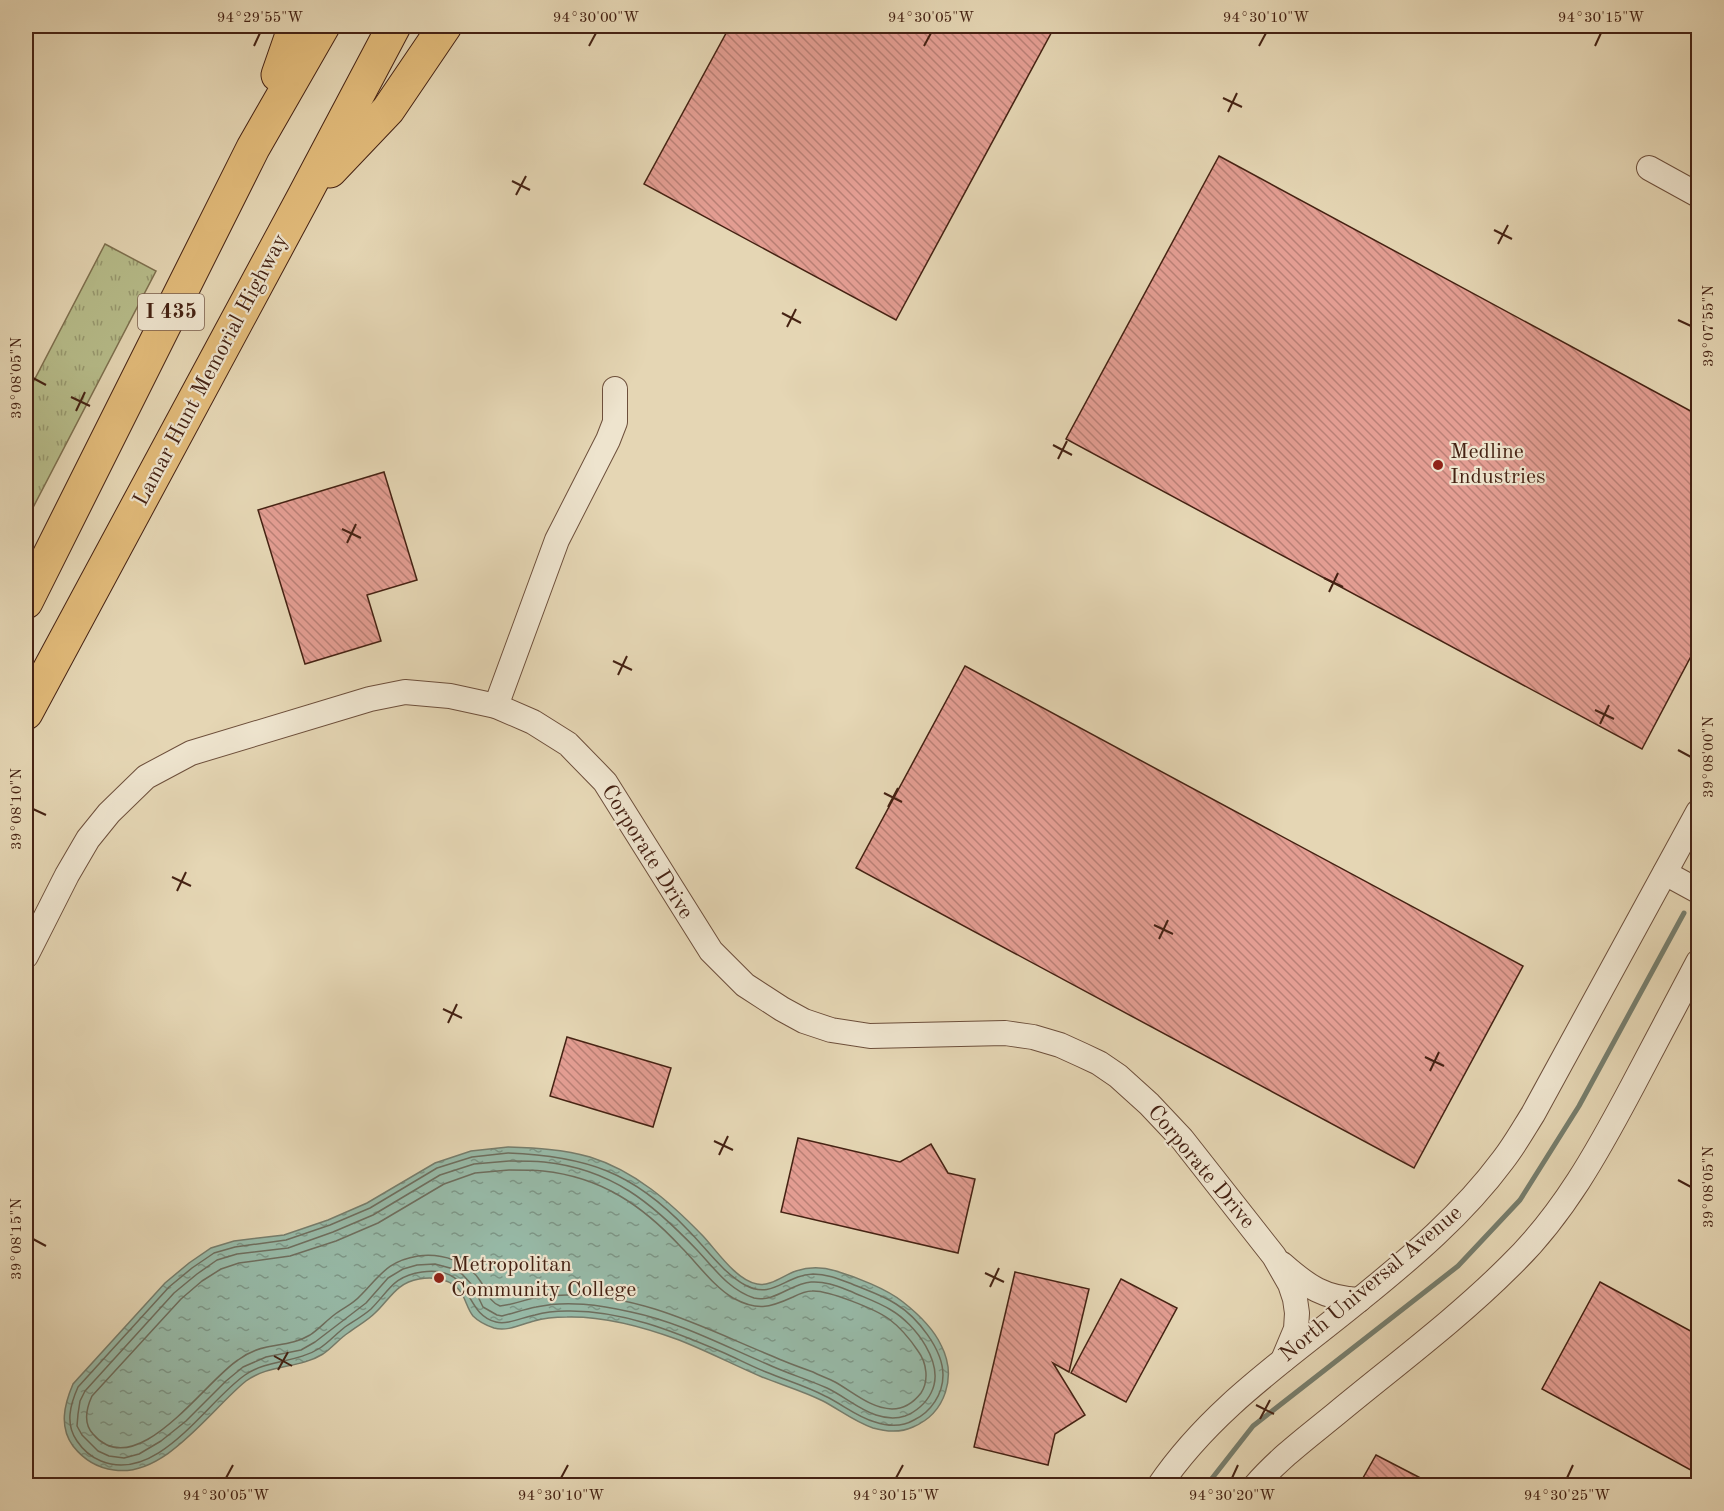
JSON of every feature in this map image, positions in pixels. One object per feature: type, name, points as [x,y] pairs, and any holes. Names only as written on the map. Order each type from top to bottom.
[{"type":"highway","points":[[253,148],[295,26]]},
{"type":"highway","name":"I 435","points":[[26,602],[253,148],[323,26]]},
{"type":"highway","name":"Lamar Hunt Memorial Highway","points":[[26,712],[394,26]]},
{"type":"highway","points":[[303,198],[388,110],[445,26]]},
{"type":"street","points":[[1649,168],[1698,195]]},
{"type":"street","points":[[496,706],[557,540],[615,422],[615,388]]},
{"type":"street","name":"Corporate Drive","points":[[26,956],[67,875],[88,839],[109,813],[146,777],[191,753],[370,699],[405,692],[450,696],[496,706],[533,722],[568,744],[605,782],[711,951],[745,985],[782,1010],[804,1021],[831,1030],[870,1036],[1005,1033],[1033,1037],[1060,1045],[1091,1059],[1126,1083],[1182,1139],[1274,1256],[1290,1284],[1298,1313],[1294,1335],[1283,1360]]},
{"type":"street","name":"North Universal Avenue","points":[[1159,1485],[1197,1436],[1225,1409],[1426,1244],[1457,1214],[1504,1160],[1533,1114],[1698,812]]},
{"type":"street","points":[[1665,873],[1698,891]]},
{"type":"street","points":[[1255,1485],[1297,1445],[1472,1302],[1548,1225],[1581,1177],[1609,1130],[1698,962]]},
{"type":"street","name":"Corporate Drive","points":[[1274,1256],[1312,1287],[1341,1299],[1359,1300]]},
{"type":"green space","points":[[105,244],[156,271],[26,521],[26,396]]},
{"type":"water","points":[[508,1147],[570,1152],[590,1157],[622,1170],[651,1189],[678,1211],[734,1271],[749,1281],[767,1284],[796,1271],[821,1268],[853,1277],[889,1293],[919,1316],[941,1345],[946,1357],[948,1381],[941,1403],[924,1421],[908,1429],[888,1431],[873,1428],[808,1394],[762,1377],[679,1340],[638,1327],[595,1318],[554,1317],[509,1328],[494,1328],[473,1316],[462,1294],[454,1285],[437,1278],[425,1278],[411,1281],[399,1288],[372,1316],[323,1354],[314,1359],[264,1372],[246,1381],[186,1439],[169,1453],[151,1463],[133,1470],[108,1469],[87,1459],[73,1446],[66,1431],[64,1416],[73,1384],[165,1283],[189,1263],[211,1248],[234,1241],[284,1235],[328,1220],[367,1203],[435,1163],[471,1151]]},
{"type":"building","points":[[730,26],[1055,26],[896,320],[644,184]]},
{"type":"building","points":[[1219,156],[1698,415],[1698,643],[1642,749],[1066,439]]},
{"type":"building","points":[[384,472],[417,580],[367,595],[381,641],[305,664],[258,510]]},
{"type":"building","points":[[965,666],[1523,966],[1414,1168],[856,868]]},
{"type":"building","points":[[567,1037],[671,1068],[653,1127],[550,1096]]},
{"type":"building","points":[[798,1138],[900,1162],[931,1144],[948,1173],[975,1179],[958,1253],[781,1212]]},
{"type":"building","points":[[1015,1272],[1089,1289],[1069,1372],[1053,1363],[1085,1415],[1055,1434],[1048,1465],[974,1447]]},
{"type":"building","points":[[1121,1279],[1177,1308],[1126,1402],[1071,1373]]},
{"type":"building","points":[[1600,1282],[1698,1335],[1698,1474],[1542,1389]]},
{"type":"building","points":[[1376,1455],[1434,1485],[1359,1485]]},
{"type":"waterway","points":[[1206,1486],[1253,1426],[1458,1266],[1520,1200],[1579,1106],[1684,913]]},
{"type":"place","name":"Medline Industries","points":[[1438,465]]},
{"type":"place","name":"Metropolitan Community College","points":[[439,1278]]}]
